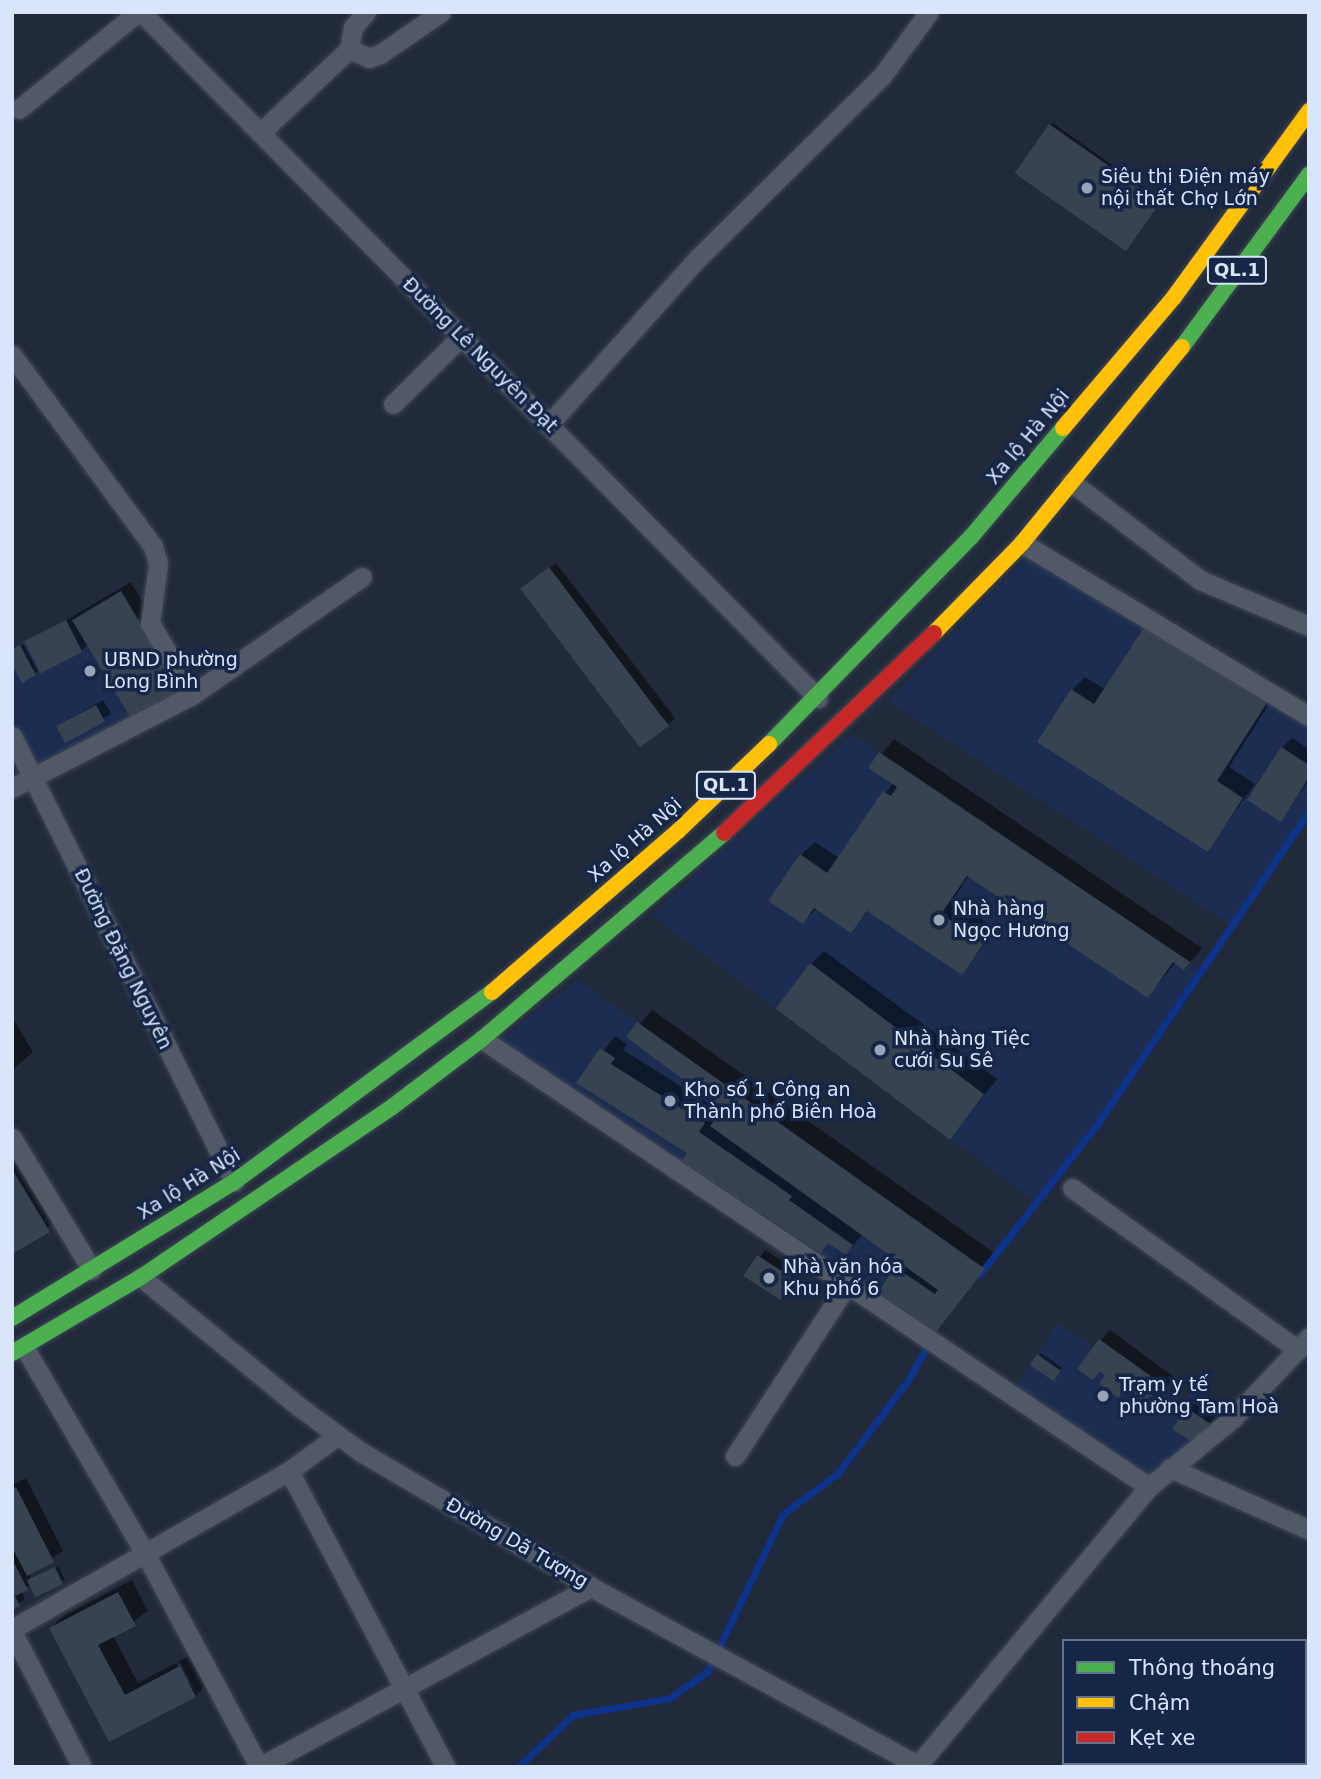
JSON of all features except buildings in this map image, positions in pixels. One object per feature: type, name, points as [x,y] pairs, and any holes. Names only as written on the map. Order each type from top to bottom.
[{"type":"highway","name":"Xa lộ Hà Nội","points":[[12,1318],[234,1182],[482,1000],[678,831],[818,698],[971,537],[1174,298],[1309,111]]},
{"type":"highway","name":"QL.1","points":[[482,1039],[691,863],[832,732],[1022,543],[1168,366],[1309,175]]},
{"type":"highway","points":[[18,1350],[141,1277],[330,1151],[482,1039]]},
{"type":"street","points":[[19,109],[140,12]]},
{"type":"street","name":"Đường Lê Nguyên Đạt","points":[[140,12],[818,698]]},
{"type":"street","points":[[260,133],[349,49],[353,27],[366,12]]},
{"type":"street","points":[[349,49],[369,58],[380,54],[441,12]]},
{"type":"street","points":[[549,424],[697,259],[882,76],[929,12]]},
{"type":"street","points":[[393,404],[461,337]]},
{"type":"street","points":[[12,355],[153,546],[158,564],[150,623],[192,695]]},
{"type":"street","points":[[1071,482],[1200,580],[1309,626]]},
{"type":"street","points":[[1022,543],[1309,716]]},
{"type":"street","points":[[12,788],[192,695],[362,577]]},
{"type":"street","name":"Đường Đặng Nguyên","points":[[12,736],[234,1182]]},
{"type":"street","points":[[482,1039],[849,1282],[1149,1487]]},
{"type":"street","points":[[12,1138],[92,1270]]},
{"type":"street","points":[[919,1766],[1149,1487],[1233,1418],[1303,1343],[1072,1188]]},
{"type":"street","name":"Đường Dã Tượng","points":[[141,1277],[337,1436],[591,1587],[919,1766]]},
{"type":"street","points":[[735,1455],[849,1282]]},
{"type":"street","points":[[18,1350],[146,1555],[259,1767],[591,1587]]},
{"type":"street","points":[[82,1767],[12,1630],[289,1471],[337,1436]]},
{"type":"street","points":[[1170,1468],[1309,1530]]},
{"type":"street","points":[[289,1471],[446,1767]]},
{"type":"shaded area","points":[[1028,555],[1309,726],[1309,811],[1234,927],[888,701]]},
{"type":"shaded area","name":"UBND phường Long Bình","points":[[121,591],[181,692],[36,768],[12,718],[12,649]]},
{"type":"shaded area","name":"Nhà hàng Ngọc Hương","points":[[852,734],[1203,971],[1037,1203],[651,915]]},
{"type":"shaded area","name":"Kho số 1 Công an Thành phố Biên Hoà","points":[[577,979],[985,1269],[936,1332],[500,1040]]},
{"type":"shaded area","name":"Trạm y tế phường Tam Hoà","points":[[1058,1323],[1093,1347],[1099,1339],[1184,1401],[1193,1390],[1225,1413],[1148,1476],[1016,1386]]},
{"type":"waterway","points":[[980,1274],[1098,1123],[1309,811]]},
{"type":"waterway","points":[[518,1767],[573,1715],[670,1698],[707,1672],[783,1514],[838,1473],[908,1380],[929,1343]]},
{"type":"traffic: fast","points":[[1182,347],[1309,175]]},
{"type":"traffic: fast","points":[[769,744],[971,537],[1063,428]]},
{"type":"traffic: fast","points":[[12,1353],[141,1277],[392,1107],[482,1039],[724,833]]},
{"type":"traffic: fast","points":[[12,1318],[234,1182],[492,992]]},
{"type":"traffic: slow","points":[[1063,428],[1174,297],[1309,111]]},
{"type":"traffic: slow","points":[[934,633],[1022,543],[1182,347]]},
{"type":"traffic: slow","points":[[492,992],[678,831],[769,744]]},
{"type":"traffic: jam","points":[[724,833],[934,633]]},
{"type":"place","name":"Siêu thị Điện máy nội thất Chợ Lớn","points":[[1087,188]]},
{"type":"place","name":"UBND phường Long Bình","points":[[90,671]]},
{"type":"place","name":"Nhà hàng Ngọc Hương","points":[[939,920]]},
{"type":"place","name":"Nhà hàng Tiệc cưới Su Sê","points":[[880,1050]]},
{"type":"place","name":"Kho số 1 Công an Thành phố Biên Hoà","points":[[670,1101]]},
{"type":"place","name":"Nhà văn hóa Khu phố 6","points":[[769,1278]]},
{"type":"place","name":"Trạm y tế phường Tam Hoà","points":[[1103,1396]]}]
